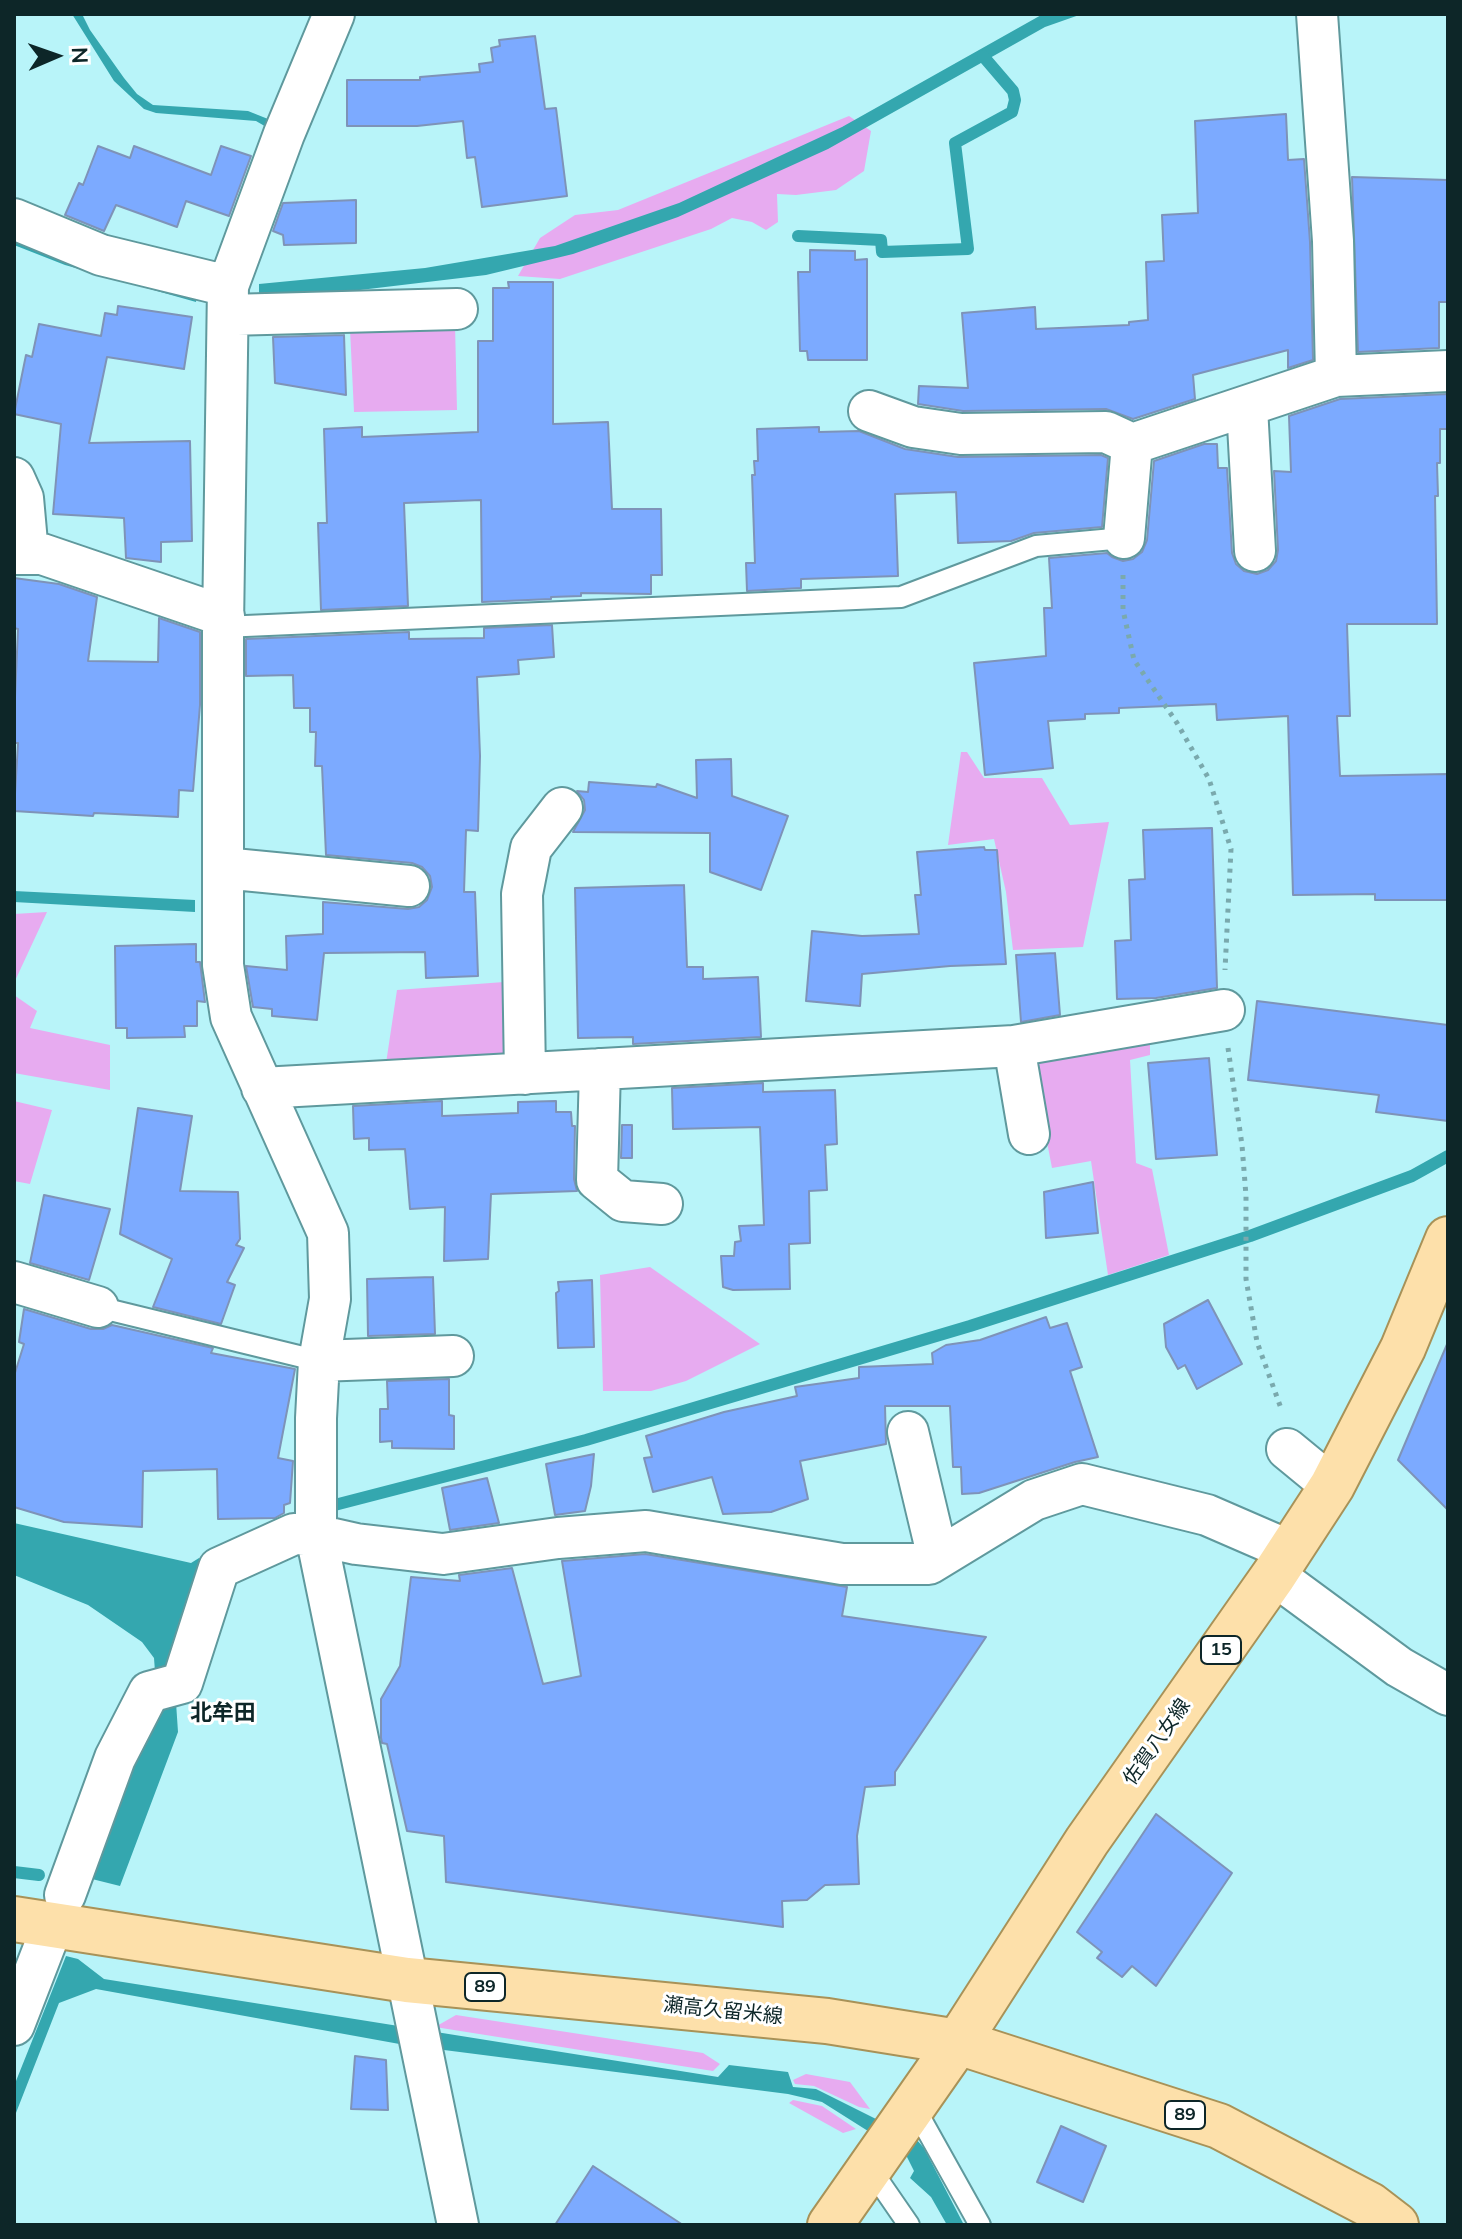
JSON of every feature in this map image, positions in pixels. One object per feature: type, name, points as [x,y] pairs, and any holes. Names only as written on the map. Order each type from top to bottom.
[{"type":"main road","name":"佐賀八女線","points":[[830,2225],[958,2042],[1087,1841],[1282,1563],[1332,1486],[1403,1348],[1448,1239]]},
{"type":"main road","name":"瀬高久留米線","points":[[44,1914],[407,1980],[827,2021],[958,2042],[1219,2126],[1370,2205],[1396,2225]]},
{"type":"street","points":[[334,14],[284,134],[228,301],[223,622],[223,965],[231,1017],[328,1233],[330,1299],[319,1361],[316,1418],[316,1535],[458,2225]]},
{"type":"street","points":[[1317,14],[1333,241],[1336,376]]},
{"type":"street","points":[[14,219],[101,255],[228,301],[457,309]]},
{"type":"street","points":[[869,411],[913,427],[961,434],[1106,432],[1132,444],[1336,376],[1448,371]]},
{"type":"street","points":[[1247,407],[1255,551]]},
{"type":"street","points":[[1124,538],[1132,444]]},
{"type":"street","points":[[14,478],[23,498],[21,554],[42,554],[223,622]]},
{"type":"street","points":[[525,1074],[522,894],[531,848],[562,808]]},
{"type":"street","points":[[223,868],[409,886]]},
{"type":"street","points":[[262,1088],[1014,1046],[1224,1010]]},
{"type":"street","points":[[1014,1046],[1029,1134]]},
{"type":"street","points":[[600,1069],[597,1180],[623,1201],[662,1204]]},
{"type":"street","points":[[14,1282],[98,1307]]},
{"type":"street","points":[[319,1361],[453,1356]]},
{"type":"street","points":[[908,1432],[938,1558]]},
{"type":"street","points":[[1287,1449],[1332,1486]]},
{"type":"street","points":[[14,2025],[44,1914],[115,1758],[149,1692],[182,1683],[219,1568],[294,1534],[443,1554],[558,1538],[646,1531],[842,1564],[929,1564],[1034,1500],[1082,1484],[1207,1515],[1282,1563],[1399,1667],[1448,1695]]},
{"type":"lane","points":[[223,622],[901,597],[1036,546],[1124,538]]},
{"type":"lane","points":[[98,1307],[319,1361]]},
{"type":"lane","points":[[913,2105],[980,2225]]},
{"type":"lane","points":[[869,2167],[909,2225]]},
{"type":"shaded area","points":[[849,116],[871,131],[864,171],[836,190],[777,194],[778,222],[766,230],[752,222],[732,218],[711,229],[560,279],[518,276],[540,238],[575,215],[618,210]]},
{"type":"shaded area","points":[[455,324],[457,410],[354,412],[350,329]]},
{"type":"shaded area","points":[[961,752],[967,752],[984,778],[1042,778],[1070,825],[1109,822],[1083,947],[1013,950],[1006,892],[994,839],[948,845]]},
{"type":"shaded area","points":[[47,912],[14,983],[14,914]]},
{"type":"shaded area","points":[[504,982],[511,1055],[385,1070],[397,990]]},
{"type":"shaded area","points":[[14,995],[37,1011],[30,1028],[110,1045],[110,1090],[14,1073]]},
{"type":"shaded area","points":[[1150,1040],[1150,1055],[1130,1060],[1136,1163],[1152,1169],[1169,1255],[1108,1275],[1091,1161],[1052,1168],[1031,1059]]},
{"type":"shaded area","points":[[14,1101],[52,1110],[30,1184],[14,1181]]},
{"type":"shaded area","points":[[650,1267],[760,1344],[686,1381],[651,1391],[603,1391],[600,1275]]},
{"type":"shaded area","points":[[456,2015],[703,2053],[720,2064],[713,2071],[435,2027]]},
{"type":"shaded area","points":[[806,2074],[850,2082],[870,2109],[814,2086],[795,2084],[793,2080]]},
{"type":"shaded area","points":[[793,2100],[822,2106],[856,2129],[843,2133],[789,2103]]},
{"type":"water","points":[[72,14],[82,14],[124,78],[137,94],[153,105],[248,111],[273,121],[268,128],[256,121],[156,113],[144,109],[114,81]]},
{"type":"water","points":[[1043,14],[1082,14],[1045,27],[828,149],[678,217],[573,254],[486,275],[360,290],[259,296],[259,284],[425,268],[555,246],[679,203],[842,127]]},
{"type":"water","points":[[14,232],[197,291],[196,302],[65,265],[14,245]]},
{"type":"water","points":[[14,891],[195,900],[195,912],[14,902]]},
{"type":"water","points":[[14,1523],[191,1563],[199,1558],[209,1563],[173,1658],[178,1732],[120,1886],[92,1879],[139,1747],[156,1685],[154,1658],[142,1642],[88,1605],[14,1575]]},
{"type":"water","points":[[66,1956],[78,1959],[104,1979],[718,2077],[729,2065],[788,2072],[793,2087],[816,2089],[916,2139],[924,2148],[964,2225],[947,2225],[931,2197],[910,2178],[914,2171],[906,2155],[822,2102],[788,2094],[405,2045],[96,1989],[59,2003],[14,2118],[14,2086]]},
{"type":"building","points":[[535,36],[545,109],[556,108],[567,196],[482,207],[475,157],[467,158],[463,121],[417,126],[347,126],[347,80],[420,80],[420,77],[480,72],[479,64],[493,62],[491,48],[500,46],[499,40]]},
{"type":"building","points":[[1286,114],[1288,160],[1304,159],[1313,360],[1288,368],[1288,350],[1193,375],[1195,399],[1133,419],[1106,409],[963,411],[918,404],[919,386],[968,388],[962,313],[1035,307],[1036,329],[1129,325],[1129,322],[1148,320],[1146,262],[1164,261],[1162,215],[1198,213],[1195,121]]},
{"type":"building","points":[[98,146],[130,158],[134,146],[211,175],[221,146],[251,156],[229,216],[186,201],[177,227],[116,205],[104,231],[65,215],[79,183],[83,185]]},
{"type":"building","points":[[1352,177],[1448,180],[1448,302],[1439,302],[1439,348],[1358,352]]},
{"type":"building","points":[[356,200],[356,243],[284,245],[283,235],[273,231],[283,203]]},
{"type":"building","points":[[810,250],[855,251],[855,260],[867,259],[867,360],[808,360],[807,351],[800,351],[798,272],[810,272]]},
{"type":"building","points":[[508,282],[553,282],[553,424],[608,422],[612,509],[661,509],[662,575],[651,575],[651,594],[581,593],[581,596],[551,599],[482,602],[481,500],[404,503],[408,606],[321,610],[318,523],[327,523],[324,429],[362,427],[362,437],[478,432],[478,341],[493,341],[493,288],[509,288]]},
{"type":"building","points":[[118,306],[192,317],[184,369],[107,357],[89,443],[190,441],[192,541],[161,542],[161,562],[126,558],[124,518],[53,514],[61,424],[14,414],[26,355],[32,357],[39,324],[101,336],[105,313],[117,315]]},
{"type":"building","points":[[344,335],[346,395],[275,383],[273,337]]},
{"type":"building","points":[[1448,394],[1448,429],[1440,429],[1438,496],[1435,496],[1437,624],[1347,624],[1350,716],[1337,716],[1340,776],[1448,774],[1448,900],[1375,900],[1375,894],[1293,895],[1288,716],[1217,720],[1216,704],[1119,708],[1119,713],[1085,714],[1085,719],[1048,721],[1053,768],[985,775],[974,663],[1046,656],[1044,608],[1052,608],[1049,558],[1107,553],[1123,561],[1133,559],[1142,552],[1147,540],[1154,461],[1204,444],[1217,444],[1218,468],[1227,468],[1232,553],[1236,564],[1244,571],[1257,574],[1268,570],[1276,561],[1274,471],[1291,472],[1289,416],[1340,399]]},
{"type":"building","points":[[819,427],[819,432],[859,431],[905,449],[958,457],[1101,455],[1108,458],[1102,527],[1034,533],[1011,541],[958,543],[956,492],[895,494],[898,576],[801,579],[801,588],[747,591],[746,563],[755,563],[752,475],[755,475],[754,461],[758,461],[757,429]]},
{"type":"building","points":[[14,578],[59,584],[97,597],[88,661],[158,662],[159,618],[200,632],[200,705],[193,791],[179,790],[178,817],[14,811],[18,743],[14,743],[14,720],[18,629],[14,628]]},
{"type":"building","points":[[552,625],[554,657],[518,660],[519,674],[477,677],[480,756],[478,831],[466,830],[464,892],[475,892],[478,976],[426,978],[425,952],[324,953],[317,1020],[272,1016],[272,1009],[253,1007],[246,966],[287,970],[286,936],[323,934],[323,902],[408,909],[419,907],[427,900],[432,887],[430,876],[422,867],[412,863],[326,855],[322,766],[315,766],[316,732],[310,732],[310,708],[294,708],[293,675],[246,676],[246,639],[409,632],[409,639],[484,638],[484,628]]},
{"type":"building","points":[[731,759],[732,796],[788,816],[761,890],[710,872],[710,833],[573,832],[585,810],[584,800],[577,791],[588,792],[589,782],[656,787],[657,784],[697,798],[696,760]]},
{"type":"building","points":[[1212,828],[1217,988],[1156,998],[1117,999],[1115,941],[1131,940],[1129,880],[1145,879],[1143,830]]},
{"type":"building","points":[[984,847],[985,850],[997,850],[1006,964],[862,974],[860,1006],[806,1001],[812,931],[862,936],[919,934],[915,895],[921,895],[917,852]]},
{"type":"building","points":[[684,885],[687,967],[703,967],[703,979],[758,977],[761,1037],[633,1044],[633,1037],[578,1038],[575,888]]},
{"type":"building","points":[[196,944],[196,962],[200,962],[205,1002],[197,1001],[197,1026],[184,1026],[185,1037],[127,1038],[127,1028],[116,1028],[115,946]]},
{"type":"building","points":[[1055,953],[1060,1015],[1021,1022],[1016,955]]},
{"type":"building","points":[[1257,1001],[1448,1025],[1448,1121],[1376,1112],[1379,1095],[1248,1080]]},
{"type":"building","points":[[1209,1058],[1217,1155],[1156,1159],[1148,1063]]},
{"type":"building","points":[[763,1083],[763,1092],[835,1090],[837,1144],[825,1145],[827,1190],[809,1191],[810,1243],[789,1244],[790,1289],[733,1290],[723,1287],[721,1256],[734,1256],[735,1242],[741,1241],[739,1226],[764,1225],[760,1127],[673,1129],[672,1088]]},
{"type":"building","points":[[442,1101],[442,1116],[518,1113],[518,1102],[556,1101],[556,1112],[571,1112],[572,1126],[575,1126],[574,1179],[577,1191],[491,1194],[488,1259],[444,1261],[445,1207],[410,1209],[405,1149],[369,1150],[369,1138],[354,1139],[353,1106]]},
{"type":"building","points":[[138,1108],[192,1116],[180,1191],[238,1192],[240,1239],[236,1245],[244,1248],[227,1282],[235,1285],[221,1324],[153,1307],[172,1259],[120,1234]]},
{"type":"building","points":[[622,1125],[632,1125],[632,1158],[621,1158]]},
{"type":"building","points":[[1093,1182],[1098,1233],[1046,1238],[1044,1192]]},
{"type":"building","points":[[44,1195],[110,1209],[89,1280],[30,1263]]},
{"type":"building","points":[[433,1277],[435,1334],[368,1336],[367,1279]]},
{"type":"building","points":[[592,1280],[594,1347],[558,1348],[558,1282]]},
{"type":"building","points":[[1208,1300],[1242,1364],[1197,1389],[1185,1365],[1178,1369],[1166,1347],[1164,1324]]},
{"type":"building","points":[[24,1309],[91,1329],[112,1325],[213,1348],[211,1353],[295,1369],[278,1458],[293,1461],[290,1503],[284,1505],[284,1513],[275,1518],[218,1519],[217,1469],[143,1471],[142,1527],[64,1522],[14,1507],[14,1376],[24,1344],[19,1342]]},
{"type":"building","points":[[1046,1317],[1050,1328],[1067,1323],[1082,1367],[1070,1371],[1098,1457],[979,1493],[962,1494],[961,1467],[953,1467],[950,1406],[885,1406],[886,1444],[800,1461],[808,1499],[771,1512],[723,1514],[712,1477],[653,1492],[644,1458],[652,1457],[646,1436],[724,1412],[797,1396],[795,1387],[859,1378],[859,1367],[933,1364],[932,1353],[946,1345],[980,1340]]},
{"type":"building","points":[[1448,1342],[1448,1510],[1398,1460]]},
{"type":"building","points":[[449,1379],[449,1415],[454,1416],[454,1449],[392,1448],[392,1441],[380,1442],[380,1409],[388,1409],[387,1381]]},
{"type":"building","points":[[594,1454],[585,1511],[555,1515],[546,1464]]},
{"type":"building","points":[[487,1478],[499,1523],[450,1530],[442,1488]]},
{"type":"building","points":[[645,1554],[847,1587],[842,1616],[986,1637],[895,1772],[895,1785],[865,1787],[857,1836],[859,1884],[825,1885],[807,1900],[782,1901],[783,1927],[446,1882],[444,1836],[407,1831],[387,1744],[382,1743],[381,1738],[381,1699],[400,1666],[411,1577],[460,1581],[459,1575],[512,1568],[543,1684],[581,1676],[562,1561]]},
{"type":"building","points":[[1156,1814],[1232,1873],[1156,1986],[1132,1966],[1122,1977],[1097,1958],[1102,1952],[1077,1932]]},
{"type":"building","points":[[355,2056],[386,2060],[388,2110],[351,2109]]},
{"type":"building","points":[[1061,2126],[1106,2146],[1083,2202],[1037,2182]]},
{"type":"building","points":[[593,2166],[683,2225],[555,2225]]},
{"type":"waterway","points":[[798,236],[881,240],[882,252],[968,249],[955,143],[1012,112],[1015,100],[1013,91],[983,56]]},
{"type":"waterway","points":[[323,1508],[586,1440],[970,1326],[1250,1236],[1412,1176],[1448,1156]]},
{"type":"waterway","points":[[14,1872],[39,1875]]},
{"type":"district","name":"北牟田","points":[[223,1713]]}]
